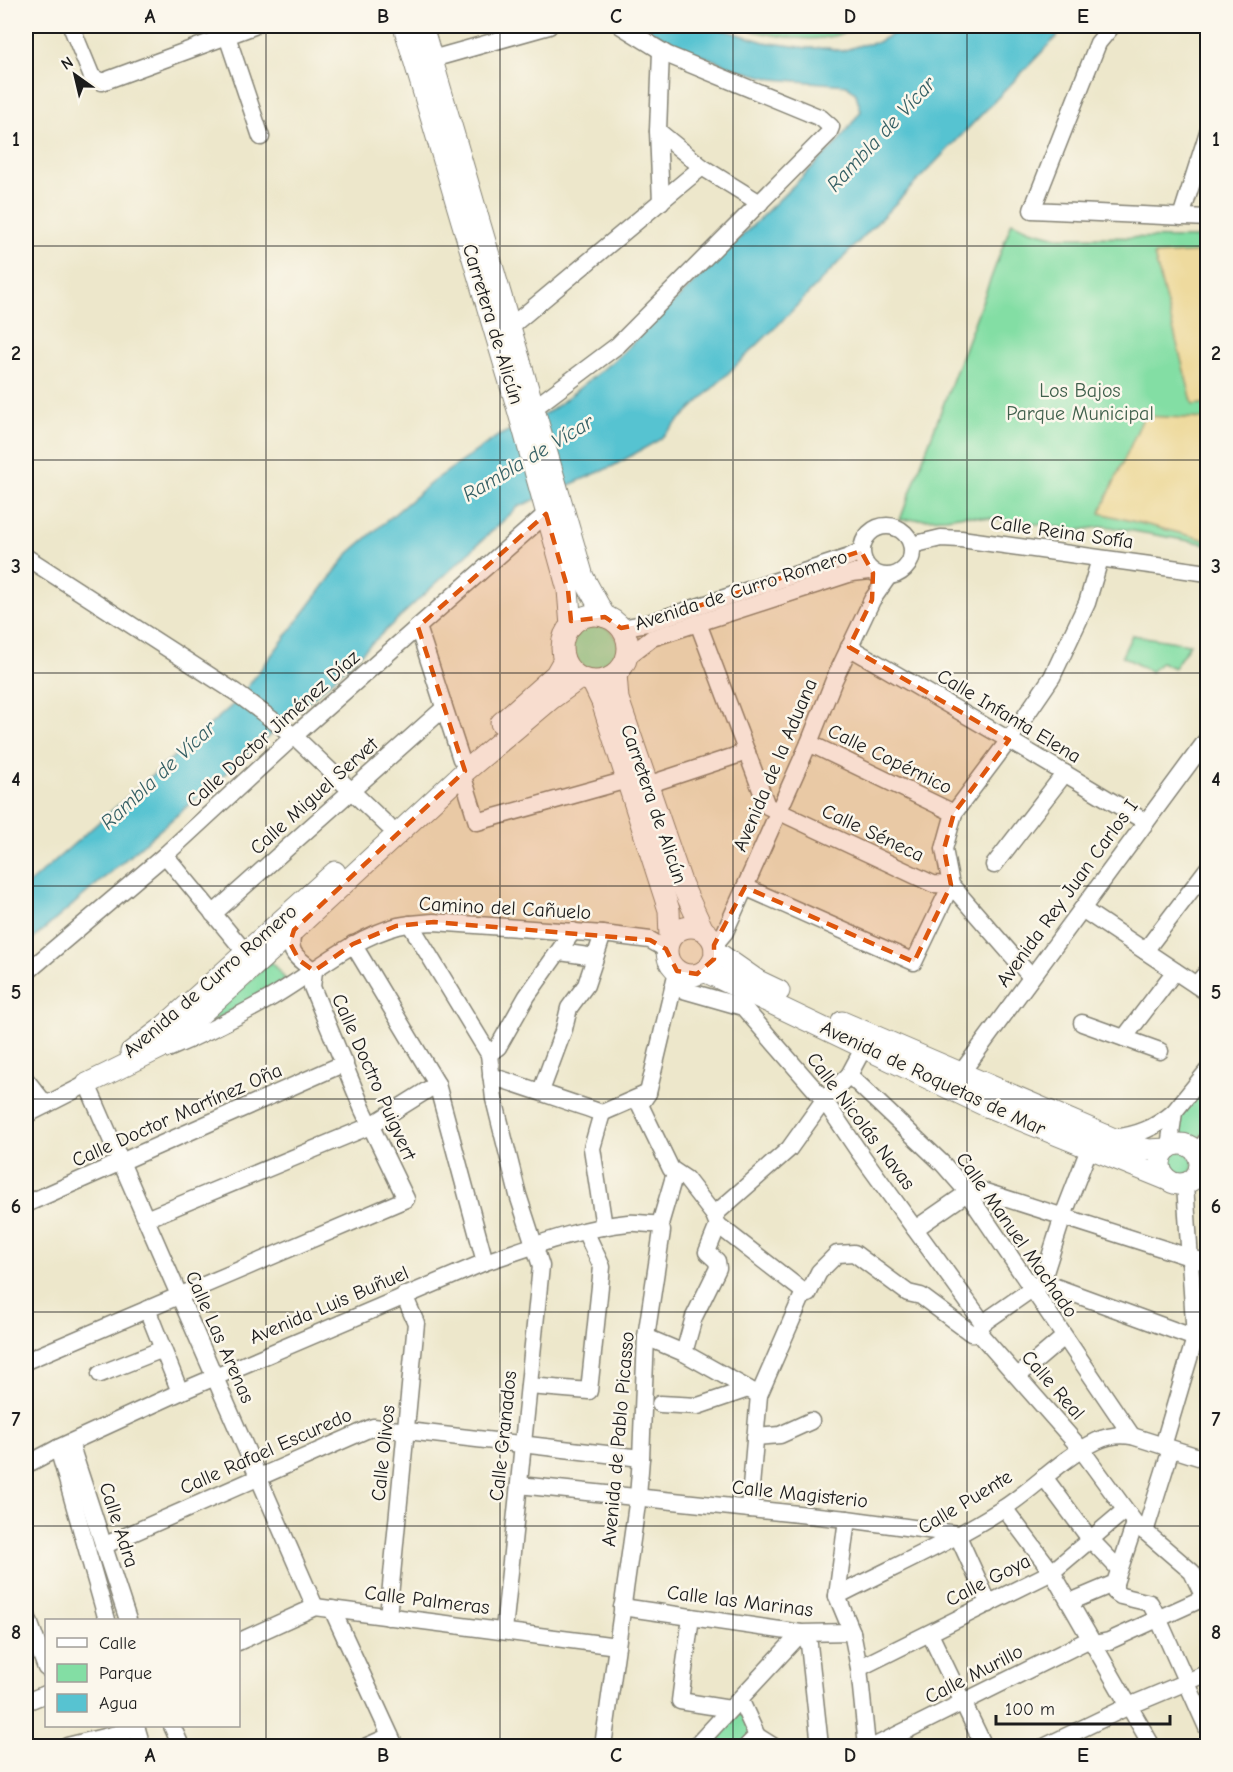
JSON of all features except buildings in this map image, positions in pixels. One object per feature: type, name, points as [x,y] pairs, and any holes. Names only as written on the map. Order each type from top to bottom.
[{"type":"main road","name":"Carretera de Alicún","points":[[404,26],[526,411]]},
{"type":"main road","name":"Carretera de Alicún","points":[[422,26],[510,327],[526,411],[568,590],[571,626]]},
{"type":"main road","name":"Carretera de Alicún","points":[[550,507],[585,585],[613,622]]},
{"type":"main road","points":[[593,616],[613,622],[626,637],[628,647],[621,666],[600,681],[586,680],[571,671],[564,660],[563,642],[571,626],[581,619],[593,616]]},
{"type":"main road","name":"Avenida de Curro Romero","points":[[87,1084],[166,1045],[294,930],[556,674],[564,660]]},
{"type":"main road","name":"Carretera de Alicún","points":[[621,666],[618,699],[669,910],[668,943]]},
{"type":"main road","name":"Carretera de Alicún","points":[[586,680],[602,702],[682,885],[711,942]]},
{"type":"main road","name":"Avenida de Curro Romero","points":[[87,1084],[151,1037],[388,826],[551,699],[586,680]]},
{"type":"main road","points":[[696,927],[711,942],[714,959],[704,971],[675,979],[669,961],[668,943],[682,928],[696,927]]},
{"type":"main road","name":"Avenida de Roquetas de Mar","points":[[711,942],[758,981],[836,1019],[1113,1138],[1149,1150],[1180,1144],[1187,1145],[1196,1167]]},
{"type":"main road","name":"Avenida de Roquetas de Mar","points":[[704,971],[984,1105],[1089,1149],[1196,1167]]},
{"type":"main road","points":[[1168,1148],[1160,1161],[1160,1170],[1196,1167]]},
{"type":"street","points":[[71,26],[92,76],[102,82],[254,26]]},
{"type":"street","points":[[432,59],[549,26]]},
{"type":"street","points":[[526,411],[618,345],[828,134],[831,127],[821,118],[661,51],[621,26]]},
{"type":"street","points":[[1112,26],[1098,43],[1032,210],[1208,218]]},
{"type":"street","points":[[227,36],[261,136]]},
{"type":"street","points":[[661,51],[658,132],[661,202]]},
{"type":"street","points":[[658,132],[702,167],[760,203]]},
{"type":"street","points":[[1181,217],[1208,132]]},
{"type":"street","points":[[510,327],[702,167]]},
{"type":"street","name":"Calle Doctor Jiménez Díaz","points":[[26,973],[165,855],[291,733],[417,627],[550,507]]},
{"type":"street","points":[[884,526],[902,531],[912,545],[907,566],[902,572],[877,574],[865,565],[861,551],[868,534],[884,526]]},
{"type":"street","name":"Calle Reina Sofía","points":[[912,545],[941,538],[961,539],[1208,573]]},
{"type":"street","name":"Avenida de Curro Romero","points":[[613,622],[648,623],[849,557],[861,551]]},
{"type":"street","points":[[26,557],[234,692],[291,733],[388,826]]},
{"type":"street","points":[[1031,977],[951,885],[944,849],[954,813],[1052,678],[1087,603],[1100,559]]},
{"type":"street","name":"Avenida de Curro Romero","points":[[621,666],[652,638],[852,573],[877,574]]},
{"type":"street","name":"Avenida de la Aduana","points":[[711,942],[725,933],[826,699],[872,600],[877,574]]},
{"type":"street","points":[[698,623],[766,806],[779,811]]},
{"type":"street","points":[[417,627],[477,822],[747,752]]},
{"type":"street","name":"Calle Infanta Elena","points":[[849,647],[1146,822]]},
{"type":"street","name":"Calle Miguel Servet","points":[[213,914],[443,709]]},
{"type":"street","name":"Avenida Rey Juan Carlos I","points":[[961,1073],[1208,738]]},
{"type":"street","name":"Calle Copérnico","points":[[808,743],[954,813]]},
{"type":"street","points":[[994,865],[1065,773]]},
{"type":"street","name":"Calle Séneca","points":[[779,811],[933,884],[951,885]]},
{"type":"street","points":[[165,855],[245,952]]},
{"type":"street","points":[[1145,951],[1208,868]]},
{"type":"street","points":[[745,887],[914,962],[951,885]]},
{"type":"street","points":[[1082,909],[1202,989],[1208,970]]},
{"type":"street","name":"Camino del Cañuelo","points":[[131,1064],[234,1017],[314,971],[353,944],[396,926],[434,922],[603,933],[668,943]]},
{"type":"street","points":[[410,924],[489,1054],[498,1047],[527,996],[573,931]]},
{"type":"street","points":[[294,930],[290,943],[292,951],[314,971]]},
{"type":"street","points":[[541,1091],[564,1029],[569,1008],[586,984],[603,933]]},
{"type":"street","points":[[353,944],[437,1084],[484,1262]]},
{"type":"street","points":[[560,952],[595,957]]},
{"type":"street","name":"Calle Doctro Puigvert","points":[[179,1295],[406,1199],[370,1125],[312,987],[314,971]]},
{"type":"street","points":[[1125,1038],[1175,971]]},
{"type":"street","points":[[675,979],[648,1093],[640,1105],[663,1155],[675,1173],[686,1179],[716,1220],[804,1292]]},
{"type":"street","name":"Calle Nicolás Navas","points":[[675,979],[742,1007],[824,1100],[981,1328]]},
{"type":"street","points":[[1082,1023],[1160,1051]]},
{"type":"street","points":[[684,1353],[694,1317],[718,1268],[717,1261],[708,1252],[716,1220],[789,1149],[824,1100],[849,1076],[864,1047]]},
{"type":"street","name":"Calle Granados","points":[[489,1054],[501,1127],[518,1195],[541,1266],[504,1631]]},
{"type":"street","name":"Calle Doctor Martínez Oña","points":[[26,1204],[345,1063]]},
{"type":"street","points":[[1113,1138],[1149,1130],[1174,1112],[1208,1070]]},
{"type":"street","points":[[491,1076],[602,1113],[648,1093]]},
{"type":"street","name":"Calle Manuel Machado","points":[[849,1076],[943,1164],[966,1191],[1037,1287],[1064,1337],[1132,1436]]},
{"type":"street","points":[[26,1080],[46,1105]]},
{"type":"street","points":[[26,1116],[87,1084]]},
{"type":"street","name":"Calle Las Arenas","points":[[87,1084],[259,1476],[323,1608],[393,1741]]},
{"type":"street","points":[[146,1219],[370,1125],[437,1084]]},
{"type":"street","points":[[1168,1148],[1174,1112]]},
{"type":"street","points":[[602,1113],[592,1148],[604,1227]]},
{"type":"street","points":[[981,1328],[1037,1287],[1089,1149]]},
{"type":"street","points":[[1196,1167],[1189,1258],[1201,1323],[1167,1448],[1135,1522],[1117,1576],[1115,1592],[1120,1596],[1150,1603],[1208,1730]]},
{"type":"street","name":"Avenida de Pablo Picasso","points":[[603,1746],[638,1497],[646,1337],[662,1231],[660,1224],[675,1173]]},
{"type":"street","points":[[915,1229],[970,1187],[1208,1263]]},
{"type":"street","name":"Avenida Luis Buñuel","points":[[27,1462],[180,1392],[484,1262],[585,1231],[631,1222],[643,1225],[660,1224]]},
{"type":"street","points":[[529,1386],[589,1391],[602,1267],[585,1231]]},
{"type":"street","name":"Calle Real","points":[[749,1509],[755,1437],[754,1392],[804,1292],[808,1294],[819,1272],[837,1254],[854,1253],[908,1293],[921,1296],[970,1333],[981,1328],[1018,1376],[1081,1449],[1135,1522],[1192,1572],[1206,1600]]},
{"type":"street","points":[[1037,1287],[1196,1338]]},
{"type":"street","points":[[26,1361],[179,1295]]},
{"type":"street","name":"Calle Olivos","points":[[388,1617],[416,1323],[404,1296]]},
{"type":"street","points":[[147,1309],[180,1392]]},
{"type":"street","points":[[646,1337],[684,1353],[754,1392]]},
{"type":"street","points":[[1018,1376],[1064,1337]]},
{"type":"street","points":[[100,1374],[163,1349]]},
{"type":"street","points":[[660,1404],[698,1406],[754,1392]]},
{"type":"street","points":[[755,1437],[780,1436],[811,1421]]},
{"type":"street","name":"Calle Rafael Escuredo","points":[[104,1546],[373,1427],[641,1458]]},
{"type":"street","name":"Calle Puente","points":[[837,1596],[1004,1508],[1081,1449],[1108,1436],[1119,1434],[1132,1436]]},
{"type":"street","points":[[1132,1436],[1208,1460]]},
{"type":"street","name":"Calle Adra","points":[[64,1445],[104,1546],[128,1619]]},
{"type":"street","name":"Calle Adra","points":[[64,1445],[107,1619]]},
{"type":"street","points":[[1044,1477],[1117,1576]]},
{"type":"street","name":"Calle Magisterio","points":[[519,1485],[847,1519],[957,1534]]},
{"type":"street","points":[[1004,1508],[1052,1572],[1152,1746]]},
{"type":"street","points":[[847,1519],[837,1596],[852,1632],[859,1668],[867,1746]]},
{"type":"street","name":"Calle Goya","points":[[859,1668],[1052,1572],[1090,1539],[1135,1522]]},
{"type":"street","points":[[957,1534],[989,1604]]},
{"type":"street","points":[[1070,1602],[1117,1576]]},
{"type":"street","name":"Calle Murillo","points":[[875,1746],[1092,1642],[1109,1641],[1158,1618],[1206,1600]]},
{"type":"street","name":"Calle las Marinas","points":[[622,1607],[801,1633],[852,1632]]},
{"type":"street","points":[[240,1641],[323,1608]]},
{"type":"street","name":"Calle Palmeras","points":[[323,1608],[617,1646]]},
{"type":"street","points":[[26,1613],[45,1665]]},
{"type":"street","points":[[691,1617],[680,1701],[735,1704]]},
{"type":"street","points":[[696,1746],[801,1633],[809,1644],[820,1746]]},
{"type":"street","points":[[930,1634],[984,1746]]},
{"type":"street","points":[[1046,1746],[1129,1706],[1208,1673]]},
{"type":"street","points":[[26,1702],[45,1694]]},
{"type":"street","points":[[735,1704],[752,1741],[773,1746]]},
{"type":"street","points":[[67,1746],[137,1727],[142,1746]]},
{"type":"street","points":[[173,1727],[181,1746]]},
{"type":"street","points":[[367,1746],[393,1741]]},
{"type":"highlighted area","points":[[546,514],[568,590],[571,621],[605,617],[621,628],[648,623],[861,551],[873,573],[872,600],[849,647],[1009,740],[954,813],[944,849],[951,885],[914,962],[745,887],[714,945],[714,959],[697,974],[677,971],[666,949],[650,940],[434,922],[396,926],[353,944],[314,971],[299,960],[290,943],[294,930],[465,771],[418,627]]},
{"type":"green space","points":[[735,26],[823,28],[868,26],[834,36],[813,39],[778,36]]},
{"type":"green space","name":"Los Bajos Parque Municipal","points":[[1012,222],[1030,230],[1057,237],[1207,238],[1207,544],[1105,526],[1080,530],[965,515],[900,520]]},
{"type":"green space","points":[[590,625],[600,625],[612,632],[619,644],[619,654],[612,666],[600,673],[590,673],[575,662],[571,654],[571,644],[582,629]]},
{"type":"green space","points":[[1132,635],[1190,644],[1174,668],[1161,662],[1151,672],[1122,656]]},
{"type":"green space","points":[[271,962],[286,980],[180,1040]]},
{"type":"green space","points":[[1207,1079],[1207,1131],[1195,1140],[1179,1131],[1178,1119]]},
{"type":"green space","points":[[1180,1151],[1189,1155],[1193,1164],[1189,1173],[1180,1177],[1171,1173],[1167,1164],[1171,1155]]},
{"type":"green space","points":[[740,1699],[757,1736],[747,1746],[696,1746]]},
{"type":"sand","points":[[1207,252],[1207,403],[1193,405],[1154,255]]},
{"type":"sand","points":[[1144,416],[1207,419],[1207,540],[1100,513]]},
{"type":"water","name":"Rambla de Vícar","points":[[641,26],[711,26],[764,42],[842,51],[876,43],[907,26],[1067,26],[782,321],[659,440],[613,466],[518,507],[313,698],[26,945],[26,886],[236,702],[349,553],[432,482],[498,436],[552,410],[618,357],[838,142],[861,111],[856,94],[847,85],[773,79],[739,70],[679,46]]}]
